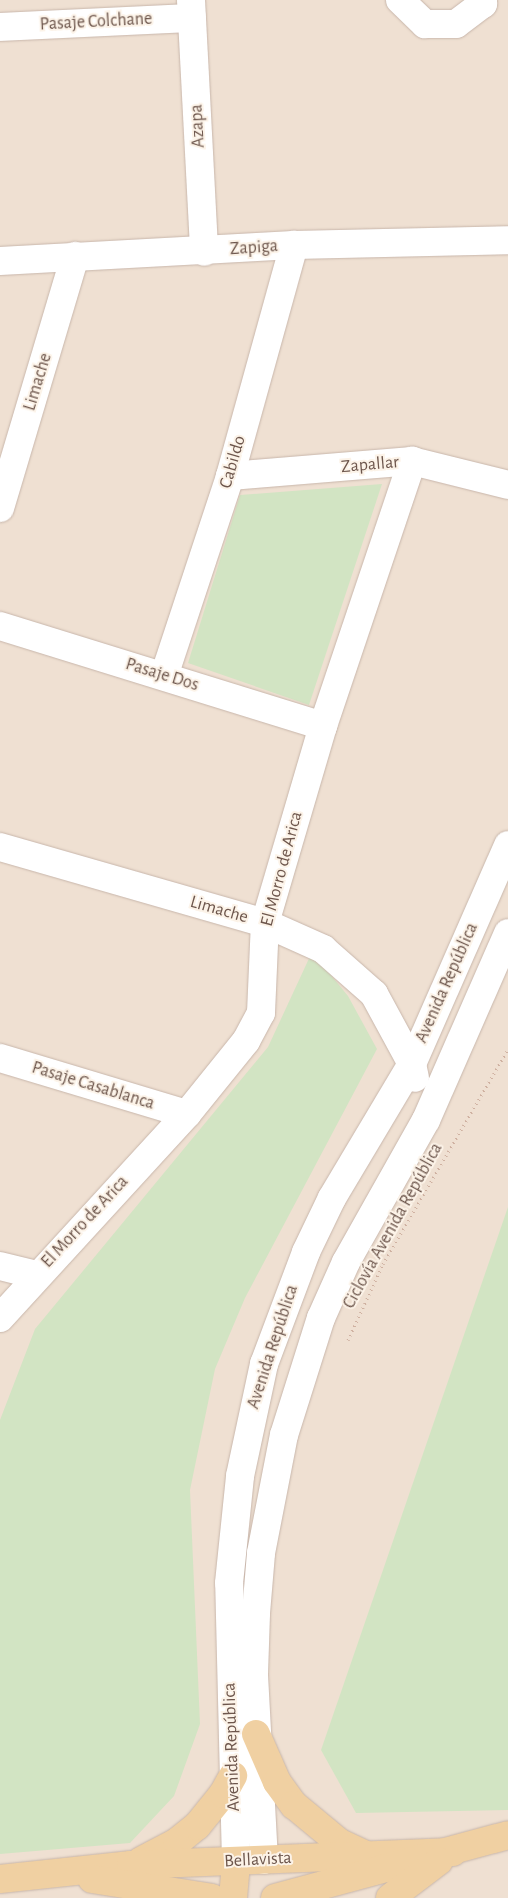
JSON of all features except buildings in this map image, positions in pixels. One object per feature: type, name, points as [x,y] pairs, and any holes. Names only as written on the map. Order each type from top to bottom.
[{"type":"main road","points":[[256,1734],[277,1782],[294,1805],[340,1843],[367,1856]]},
{"type":"main road","points":[[131,1865],[155,1855],[197,1826],[223,1794],[233,1776]]},
{"type":"main road","name":"Bellavista","points":[[275,1898],[453,1852],[508,1835]]},
{"type":"main road","points":[[390,1898],[453,1852]]},
{"type":"main road","name":"Bellavista","points":[[0,1879],[64,1874],[131,1865],[453,1852]]},
{"type":"main road","name":"Avenida República","points":[[264,1860],[266,1898]]},
{"type":"main road","name":"Avenida República","points":[[233,1898],[236,1862]]},
{"type":"main road","name":"Bellavista","points":[[64,1874],[212,1898]]},
{"type":"street","points":[[400,0],[425,24],[456,24],[483,4],[483,0]]},
{"type":"street","name":"Pasaje Colchane","points":[[0,27],[192,9]]},
{"type":"street","name":"Azapa","points":[[192,9],[204,252]]},
{"type":"street","name":"Zapiga","points":[[0,261],[75,256],[204,252],[294,245],[508,240]]},
{"type":"street","name":"Cabildo","points":[[164,676],[230,476],[294,245]]},
{"type":"street","name":"Limache","points":[[0,508],[75,256]]},
{"type":"street","name":"Zapallar","points":[[230,476],[412,461],[508,485]]},
{"type":"street","name":"El Morro de Arica","points":[[0,1318],[36,1276],[187,1114],[246,1041],[260,1013],[265,923],[323,726],[412,461]]},
{"type":"street","name":"Pasaje Dos","points":[[0,626],[323,726]]},
{"type":"street","name":"Avenida República","points":[[236,1862],[228,1637],[231,1547],[240,1476],[264,1364],[291,1289],[332,1198],[412,1064],[508,845]]},
{"type":"street","name":"Limache","points":[[0,847],[265,923],[323,949],[374,994],[412,1064],[426,1120]]},
{"type":"street","name":"Avenida República","points":[[264,1860],[254,1674],[261,1553],[284,1435],[316,1334],[346,1262],[426,1120],[508,933]]},
{"type":"street","name":"Pasaje Casablanca","points":[[0,1058],[187,1114]]},
{"type":"street","points":[[0,1266],[36,1276]]},
{"type":"path","name":"Ciclovía Avenida República","points":[[345,1348],[383,1264],[508,1049]]},
{"type":"shaded area","points":[[0,0],[508,0],[508,1898],[0,1898]]},
{"type":"green space","points":[[382,484],[309,705],[188,663],[240,495]]},
{"type":"green space","points":[[312,952],[348,996],[377,1049],[245,1298],[215,1369],[190,1490],[200,1724],[174,1796],[130,1843],[0,1854],[0,1420],[35,1329],[268,1047]]},
{"type":"green space","points":[[508,1207],[508,1810],[356,1813],[321,1750]]}]
